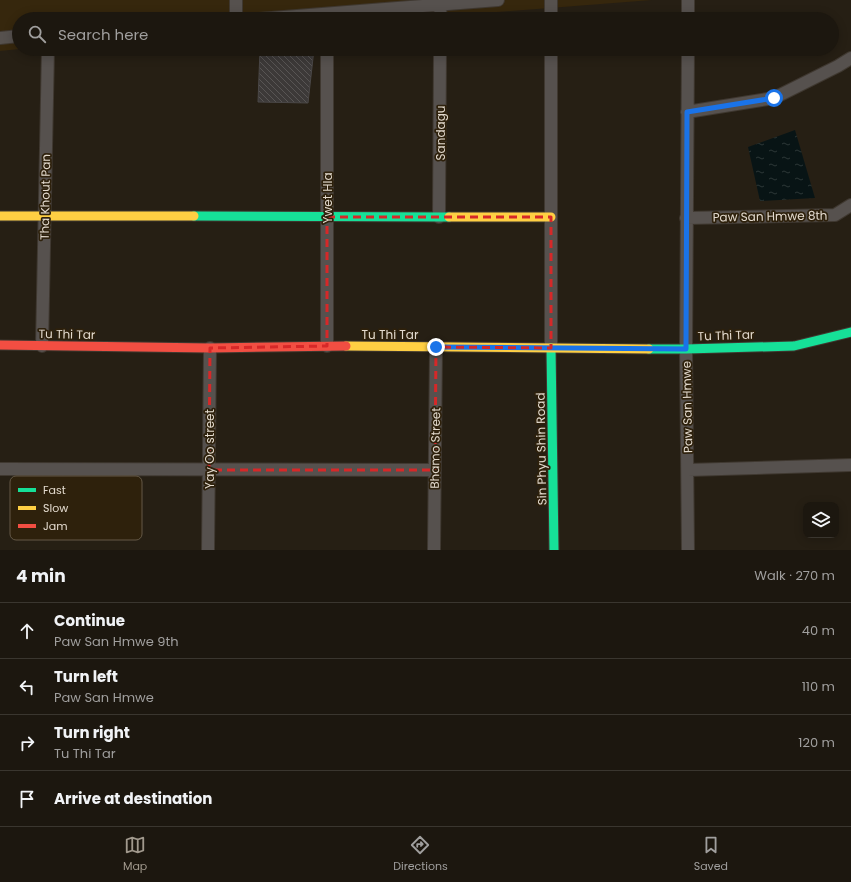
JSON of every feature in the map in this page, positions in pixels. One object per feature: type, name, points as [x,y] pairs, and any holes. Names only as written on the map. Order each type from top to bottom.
[{"type":"street","points":[[236,0],[236,12]]},
{"type":"street","points":[[362,12],[441,3],[498,0]]},
{"type":"street","points":[[551,0],[551,12]]},
{"type":"street","points":[[688,0],[688,12]]},
{"type":"street","points":[[0,38],[12,37]]},
{"type":"street","name":"Tha Khout Pan","points":[[42,346],[48,56]]},
{"type":"street","name":"Ywet Hla","points":[[327,56],[327,346]]},
{"type":"street","name":"Sandagu","points":[[439,217],[440,56]]},
{"type":"street","points":[[551,56],[551,348]]},
{"type":"street","name":"Paw San Hmwe","points":[[688,56],[686,349],[688,550]]},
{"type":"street","points":[[687,112],[774,98],[851,58]]},
{"type":"street","name":"Paw San Hmwe 8th","points":[[686,218],[835,215],[851,206]]},
{"type":"street","points":[[0,216],[551,217]]},
{"type":"street","name":"Tu Thi Tar","points":[[0,345],[210,348],[327,346],[686,349],[794,346],[851,332]]},
{"type":"street","name":"Bhamo Street","points":[[434,550],[436,347]]},
{"type":"street","name":"Yay Oo street","points":[[208,550],[210,348]]},
{"type":"street","name":"Sin Phyu Shin Road","points":[[551,348],[554,550]]},
{"type":"street","points":[[688,470],[851,465]]},
{"type":"street","points":[[0,469],[435,470]]},
{"type":"highlighted area","points":[[327,217],[551,217],[551,348],[436,347],[435,470],[209,470],[210,348],[327,346]]},
{"type":"shaded area","points":[[0,0],[652,0],[497,12],[12,12],[12,50],[0,51]]},
{"type":"water","points":[[795,130],[815,198],[760,201],[748,147]]},
{"type":"building","points":[[260,56],[313,56],[308,103],[258,102]]},
{"type":"traffic: fast","points":[[194,216],[449,217]]},
{"type":"traffic: fast","points":[[649,349],[794,346],[851,332]]},
{"type":"traffic: fast","points":[[551,348],[554,550]]},
{"type":"traffic: slow","points":[[0,216],[194,216]]},
{"type":"traffic: slow","points":[[449,217],[551,217]]},
{"type":"traffic: slow","points":[[346,346],[649,349]]},
{"type":"traffic: jam","points":[[0,345],[210,348],[346,346]]},
{"type":"route","points":[[436,347],[686,349],[687,112],[774,98]]}]
